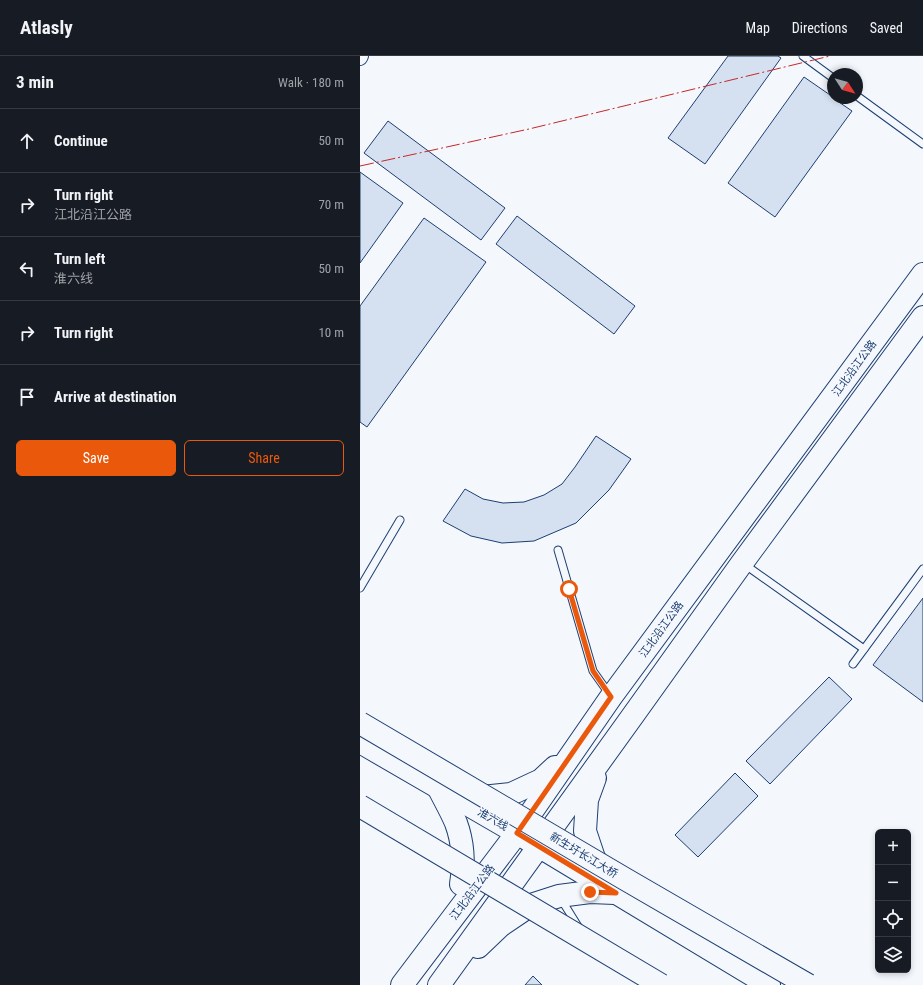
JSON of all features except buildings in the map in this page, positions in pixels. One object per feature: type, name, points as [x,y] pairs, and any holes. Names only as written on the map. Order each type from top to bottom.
[{"type":"main road","name":"江北沿江公路","points":[[402,985],[517,833],[611,697],[923,274]]},
{"type":"main road","points":[[441,982],[742,563],[923,317]]},
{"type":"main road","name":"新生圩长江大桥","points":[[360,723],[808,985]]},
{"type":"main road","name":"淮六线","points":[[360,742],[517,833],[769,985]]},
{"type":"main road","points":[[438,787],[482,797],[512,794],[541,780],[572,752]]},
{"type":"main road","points":[[601,760],[587,800],[585,831],[594,858],[616,893]]},
{"type":"main road","points":[[438,787],[456,825],[462,848],[463,875],[457,911]]},
{"type":"main road","points":[[360,806],[661,985]]},
{"type":"main road","points":[[441,982],[500,926],[531,905],[559,896],[590,892],[616,893]]},
{"type":"lane","points":[[803,56],[827,74]]},
{"type":"lane","points":[[863,100],[923,144]]},
{"type":"lane","points":[[360,588],[400,520]]},
{"type":"lane","points":[[558,550],[593,671],[611,697]]},
{"type":"lane","points":[[742,563],[864,648]]},
{"type":"lane","points":[[853,664],[923,569]]},
{"type":"lane","points":[[559,896],[581,932],[661,985]]},
{"type":"power","points":[[360,166],[529,129],[830,56]]},
{"type":"route","points":[[569,589],[593,671],[611,697],[517,833],[616,893],[590,892]]}]
